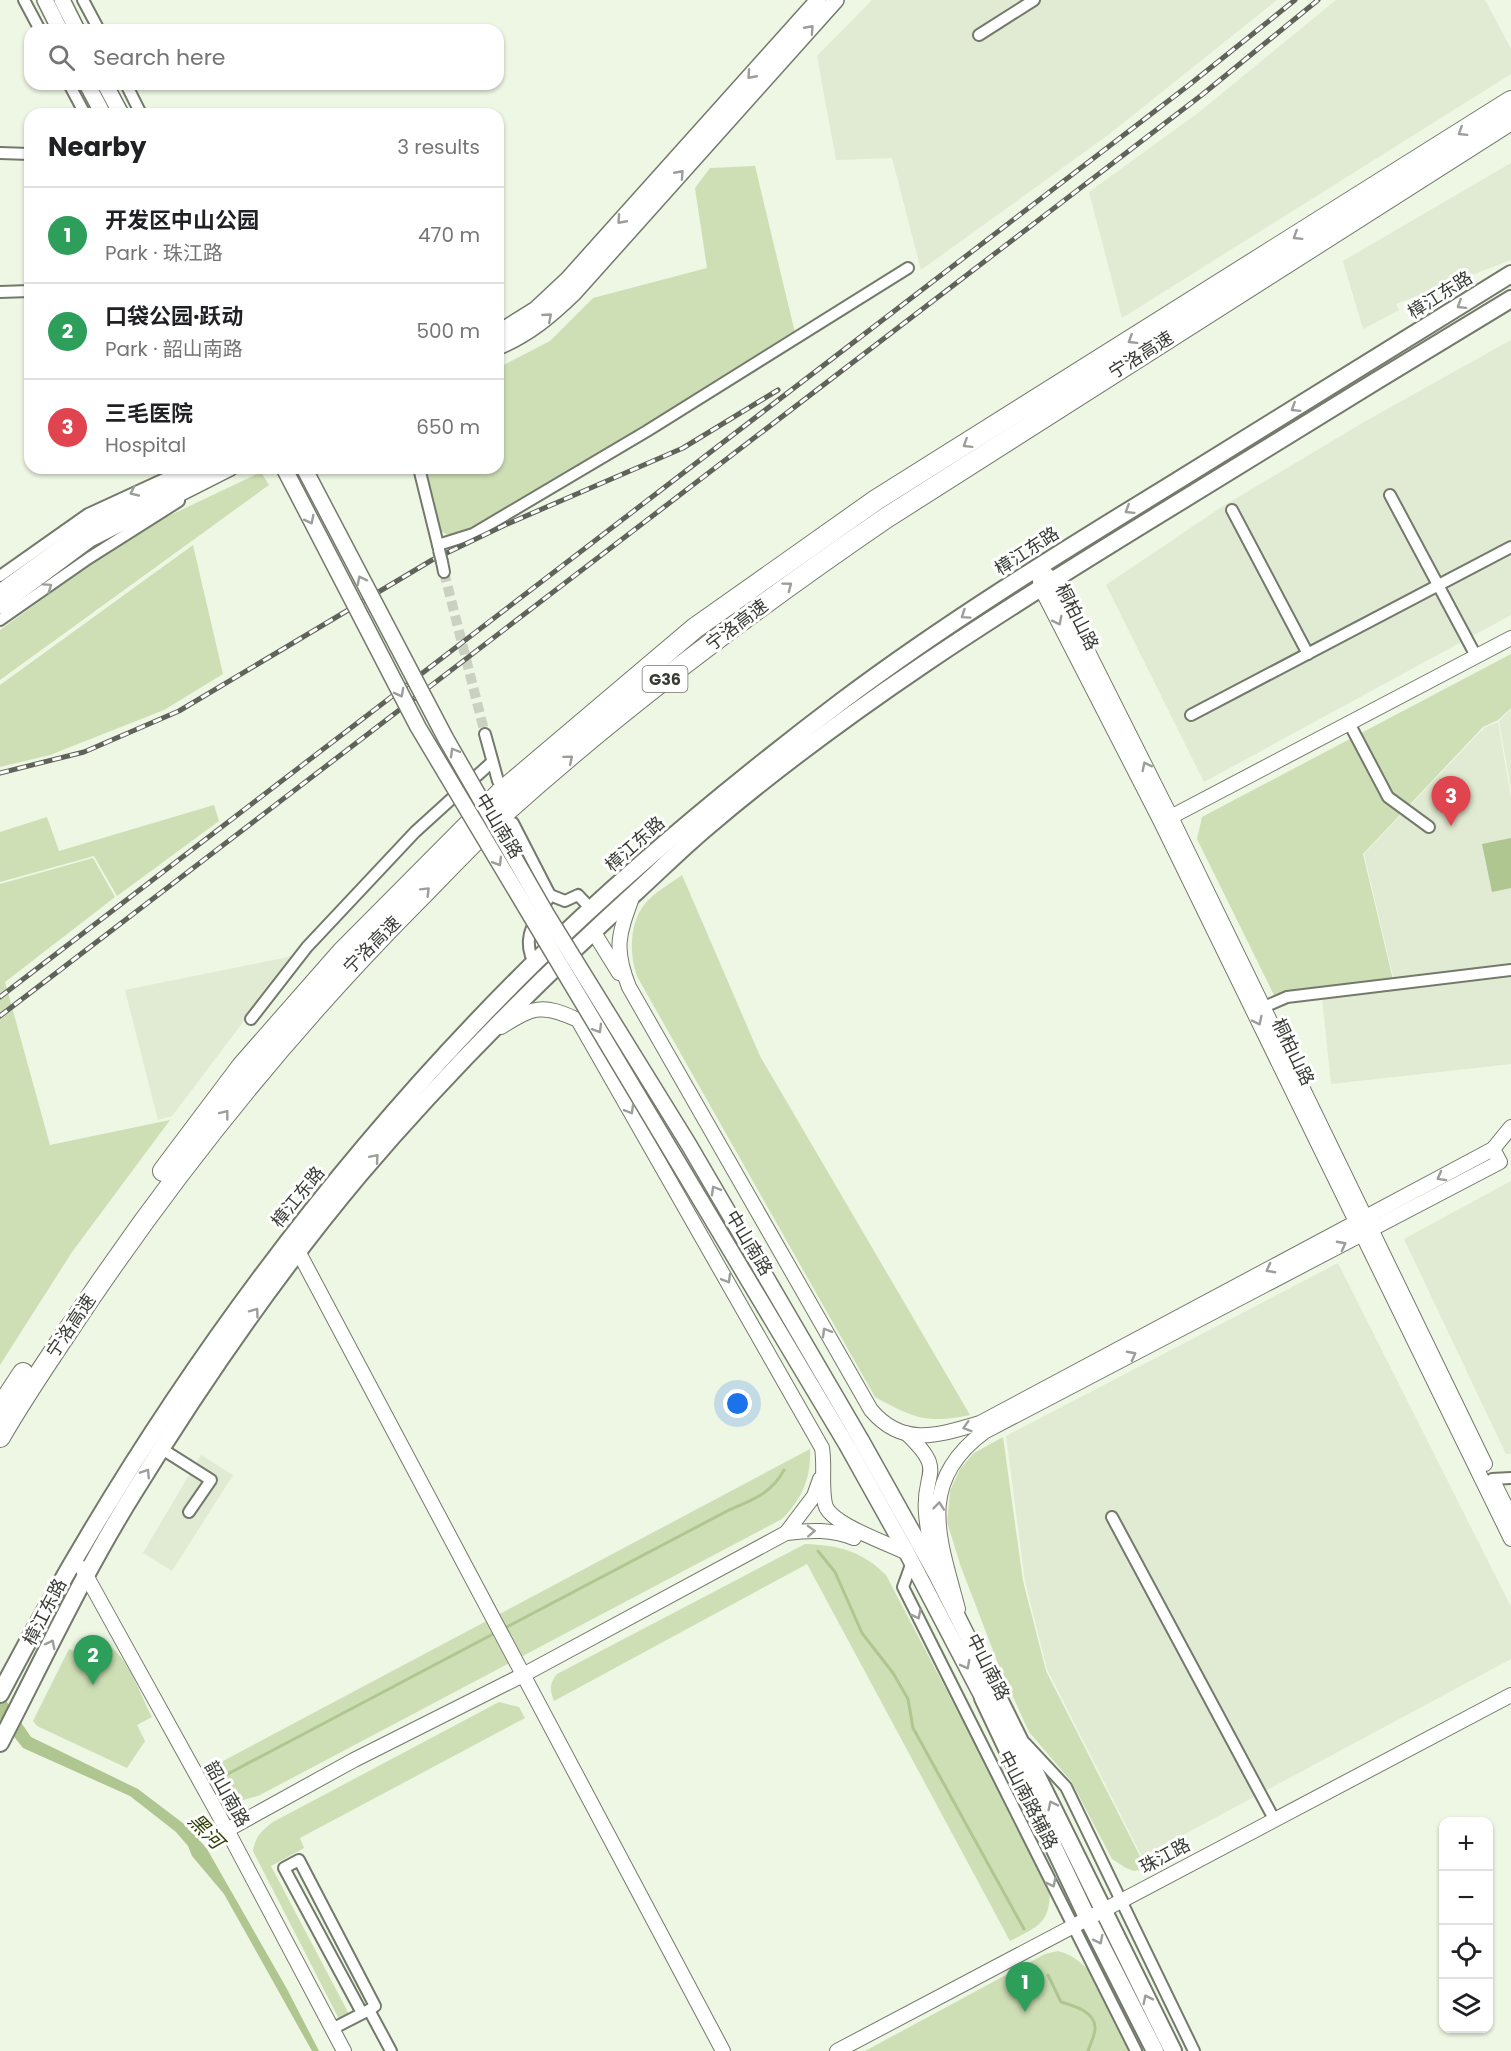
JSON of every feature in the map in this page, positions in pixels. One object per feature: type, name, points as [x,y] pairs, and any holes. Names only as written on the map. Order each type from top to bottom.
[{"type":"highway","name":"宁洛高速","points":[[0,1408],[129,1216],[242,1066],[342,952],[500,793],[695,628],[876,500],[1511,100]]},
{"type":"highway","name":"宁洛高速","points":[[0,1437],[21,1400],[147,1214],[257,1073],[345,973],[501,816],[670,675],[867,530],[1511,120]]},
{"type":"main road","points":[[45,0],[57,24]]},
{"type":"main road","points":[[62,0],[74,24]]},
{"type":"main road","points":[[504,329],[536,309],[568,279],[818,0]]},
{"type":"main road","points":[[504,344],[538,326],[574,293],[836,0]]},
{"type":"main road","points":[[90,90],[100,108]]},
{"type":"main road","points":[[108,90],[118,108]]},
{"type":"main road","name":"樟江东路","points":[[0,1694],[111,1494],[223,1329],[285,1245],[389,1118],[534,963],[687,824],[775,753],[874,679],[1038,567],[1511,274]]},
{"type":"main road","name":"樟江东路","points":[[0,1743],[86,1575],[162,1449],[298,1251],[358,1176],[486,1036],[593,931],[707,827],[897,682],[1047,584],[1511,299]]},
{"type":"main road","points":[[1452,335],[1486,323],[1511,308]]},
{"type":"main road","points":[[0,592],[91,526],[192,474]]},
{"type":"main road","points":[[0,606],[90,539],[218,474]]},
{"type":"main road","name":"中山南路","points":[[287,474],[417,727],[936,1574],[962,1625],[1080,1921],[1155,2051]]},
{"type":"main road","name":"中山南路","points":[[307,474],[387,630],[464,770],[547,915],[689,1145],[855,1443],[910,1557],[989,1695],[1016,1733],[1173,2051]]},
{"type":"street","points":[[24,0],[37,24]]},
{"type":"street","points":[[83,0],[96,24]]},
{"type":"street","points":[[979,36],[1034,0]]},
{"type":"street","points":[[72,90],[82,108]]},
{"type":"street","points":[[129,90],[138,108]]},
{"type":"street","points":[[0,153],[24,154]]},
{"type":"street","points":[[438,547],[473,534],[647,430],[908,268]]},
{"type":"street","points":[[0,292],[24,291]]},
{"type":"street","points":[[0,576],[88,514],[175,474]]},
{"type":"street","points":[[0,620],[89,558],[221,474]]},
{"type":"street","points":[[420,474],[443,567]]},
{"type":"street","points":[[1390,495],[1476,656]]},
{"type":"street","points":[[1232,510],[1308,654]]},
{"type":"street","points":[[1191,716],[1511,547]]},
{"type":"street","name":"桐柏山路","points":[[1038,567],[1264,1007],[1511,1539]]},
{"type":"street","points":[[1166,819],[1511,638]]},
{"type":"street","points":[[1349,723],[1388,797],[1429,826]]},
{"type":"street","points":[[485,734],[498,781]]},
{"type":"street","points":[[251,1019],[307,947],[415,832],[492,762]]},
{"type":"street","name":"桐柏山路","points":[[1166,819],[1364,1226],[1511,1517]]},
{"type":"street","points":[[513,822],[550,895],[565,901],[578,895],[592,910]]},
{"type":"street","points":[[534,963],[527,948],[527,938],[550,895]]},
{"type":"street","points":[[629,987],[619,962],[618,949],[622,925],[633,895]]},
{"type":"street","points":[[593,931],[629,987],[871,1410],[878,1418],[906,1433],[923,1437],[980,1423],[1364,1226],[1500,1162],[1493,1149],[1511,1127]]},
{"type":"street","points":[[1264,1007],[1287,997],[1511,970]]},
{"type":"street","points":[[486,1036],[525,1012],[553,1008],[578,1020],[822,1448],[825,1506],[832,1517],[844,1525],[865,1532],[910,1557]]},
{"type":"street","points":[[962,1625],[940,1537],[937,1510],[944,1477],[969,1444],[984,1432],[1364,1226]]},
{"type":"street","points":[[298,1251],[723,2051]]},
{"type":"street","points":[[906,1433],[925,1451],[931,1466],[925,1511],[936,1574]]},
{"type":"street","points":[[162,1449],[211,1480],[189,1512]]},
{"type":"street","points":[[786,1533],[814,1496],[824,1468]]},
{"type":"street","points":[[1492,1479],[1511,1478]]},
{"type":"street","points":[[1112,1517],[1274,1819]]},
{"type":"street","points":[[227,1830],[354,1760],[523,1675],[786,1533],[814,1530],[842,1533],[884,1550],[910,1557]]},
{"type":"street","name":"韶山南路","points":[[75,1557],[227,1830],[344,2051]]},
{"type":"street","name":"中山南路辅路","points":[[910,1557],[903,1587],[1080,1921],[1136,2051]]},
{"type":"street","name":"珠江路","points":[[837,2051],[1511,1695]]},
{"type":"street","name":"中山南路辅路","points":[[1016,1733],[1066,1787],[1194,2051]]},
{"type":"street","points":[[332,2029],[366,2011],[375,2006],[299,1860],[284,1868],[366,2011],[391,2051]]},
{"type":"shaded area","points":[[872,0],[1277,0],[1108,135],[921,270],[892,158],[836,160],[817,56]]},
{"type":"shaded area","points":[[1336,0],[1485,0],[1511,49],[1511,74],[1122,318],[1089,192],[1198,113]]},
{"type":"shaded area","points":[[1511,163],[1511,260],[1396,304],[1399,310],[1363,329],[1343,261]]},
{"type":"shaded area","points":[[755,166],[795,333],[475,527],[448,535],[438,530],[424,474],[504,474],[504,365],[550,341],[593,298],[707,268],[695,188],[710,168]]},
{"type":"shaded area","points":[[1511,340],[1511,615],[1204,782],[1106,585],[1220,508],[1364,422]]},
{"type":"shaded area","points":[[257,474],[262,474],[269,485],[0,680],[0,630],[98,559],[158,521]]},
{"type":"shaded area","points":[[193,545],[223,674],[164,710],[50,755],[0,767],[0,685]]},
{"type":"shaded area","points":[[1511,654],[1511,708],[1498,720],[1483,727],[1363,854],[1393,980],[1293,990],[1274,995],[1197,839],[1202,817]]},
{"type":"shaded area","points":[[1511,709],[1511,790],[1499,721]]},
{"type":"shaded area","points":[[1498,722],[1511,798],[1511,964],[1394,980],[1364,854],[1484,728]]},
{"type":"shaded area","points":[[214,805],[219,821],[117,896],[94,856],[0,882],[0,832],[47,817],[59,851]]},
{"type":"shaded area","points":[[1511,838],[1511,888],[1492,892],[1482,844]]},
{"type":"shaded area","points":[[93,858],[115,897],[5,982],[50,1145],[170,1120],[72,1252],[0,1365],[0,884]]},
{"type":"shaded area","points":[[682,875],[760,1056],[970,1415],[931,1419],[900,1410],[875,1397],[638,978],[632,951],[635,921],[644,905],[652,897]]},
{"type":"shaded area","points":[[293,956],[172,1116],[158,1120],[125,990]]},
{"type":"shaded area","points":[[1511,974],[1511,1064],[1331,1084],[1322,997]]},
{"type":"shaded area","points":[[1511,1181],[1511,1454],[1506,1454],[1404,1239]]},
{"type":"shaded area","points":[[1338,1263],[1511,1607],[1511,1659],[1142,1857],[1047,1669],[1025,1581],[1006,1436]]},
{"type":"shaded area","points":[[1003,1437],[1023,1581],[1046,1671],[1146,1868],[1134,1871],[1112,1859],[1071,1781],[1029,1732],[999,1666],[961,1567],[947,1522],[950,1491],[960,1469],[974,1453]]},
{"type":"shaded area","points":[[810,1449],[809,1470],[804,1487],[800,1496],[782,1519],[258,1796],[239,1801],[225,1799],[208,1769]]},
{"type":"shaded area","points":[[201,1455],[233,1475],[172,1571],[143,1553]]},
{"type":"shaded area","points":[[805,1544],[849,1551],[868,1560],[886,1575],[1050,1888],[1045,1917],[1035,1927],[1010,1941],[807,1564],[554,1701],[551,1687],[557,1674]]},
{"type":"shaded area","points":[[96,1639],[115,1651],[123,1660],[152,1717],[137,1725],[145,1741],[127,1768],[37,1726],[33,1721],[69,1649],[78,1653],[82,1644]]},
{"type":"shaded area","points":[[0,1692],[31,1737],[138,1789],[188,1827],[207,1849],[287,1989],[319,2051],[312,2051],[224,1894],[192,1856],[188,1846],[176,1832],[130,1796],[23,1748],[0,1719]]},
{"type":"shaded area","points":[[499,1702],[519,1707],[525,1718],[300,1838],[304,1848],[271,1866],[349,2014],[339,2019],[253,1851],[257,1838],[273,1822]]},
{"type":"shaded area","points":[[1058,1951],[1085,1966],[1095,1978],[1111,2006],[1130,2051],[865,2051],[1045,1954]]},
{"type":"waterway","points":[[503,1629],[760,1495],[773,1485],[784,1470]]},
{"type":"waterway","points":[[818,1551],[835,1572],[862,1633],[893,1673],[908,1699],[913,1728],[1024,1929]]},
{"type":"waterway","points":[[222,1777],[495,1633]]},
{"type":"waterway","points":[[1048,1975],[1061,2002],[1082,2010],[1094,2021],[1095,2033],[1088,2051]]},
{"type":"tunnel","points":[[444,572],[485,734]]},
{"type":"railway","points":[[0,997],[1189,85],[1295,0]]},
{"type":"railway","points":[[0,1016],[1203,94],[1318,0]]},
{"type":"railway","points":[[0,773],[84,752],[179,711],[432,560],[505,525],[683,448],[778,390]]},
{"type":"place","name":"三毛医院","points":[[1451,826]]},
{"type":"place","name":"口袋公园·跃动","points":[[93,1685]]},
{"type":"place","name":"开发区中山公园","points":[[1025,2012]]},
{"type":"water label","name":"黑河","points":[[206,1831]]}]
